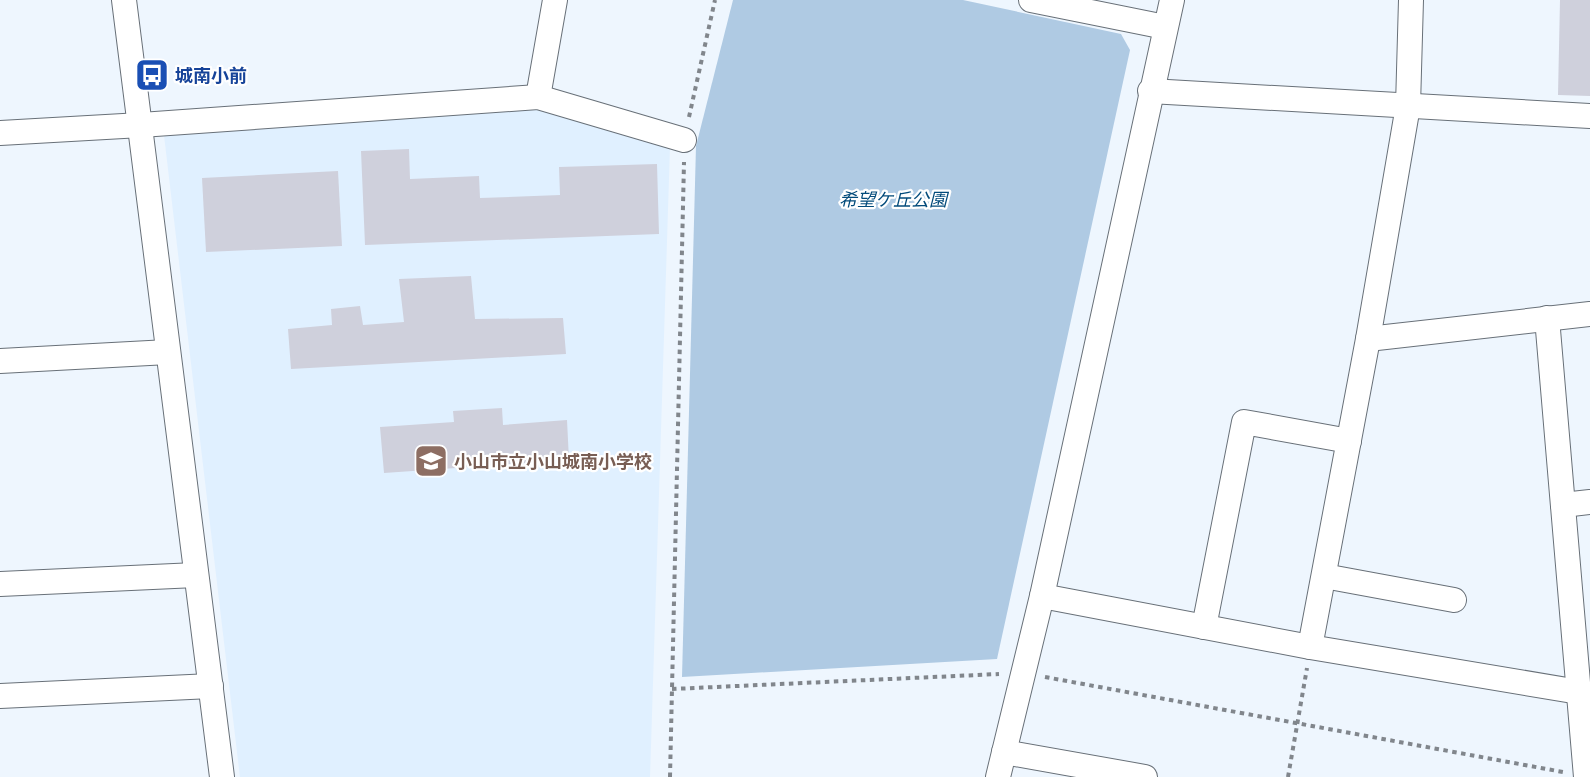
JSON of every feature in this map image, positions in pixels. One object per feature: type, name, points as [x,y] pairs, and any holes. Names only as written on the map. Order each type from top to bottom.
[{"type":"street","points":[[124,0],[222,777]]},
{"type":"street","points":[[538,97],[555,0]]},
{"type":"street","points":[[1031,0],[1166,27]]},
{"type":"street","points":[[998,777],[1041,596],[1150,91],[1172,0]]},
{"type":"street","points":[[1310,647],[1368,339],[1408,106],[1411,0]]},
{"type":"street","points":[[1150,91],[1590,116]]},
{"type":"street","points":[[0,133],[538,97],[684,140]]},
{"type":"street","points":[[1368,339],[1590,314]]},
{"type":"street","points":[[1547,318],[1579,692],[1587,741],[1586,776]]},
{"type":"street","points":[[0,361],[168,352]]},
{"type":"street","points":[[1204,627],[1244,422],[1349,441]]},
{"type":"street","points":[[1563,505],[1590,502]]},
{"type":"street","points":[[0,584],[196,575]]},
{"type":"street","points":[[1324,576],[1454,600]]},
{"type":"street","points":[[1041,596],[1310,647],[1579,692]]},
{"type":"street","points":[[0,696],[211,686]]},
{"type":"street","points":[[1004,752],[1145,777]]},
{"type":"path","points":[[670,777],[684,140],[715,0]]},
{"type":"path","points":[[1288,777],[1310,647]]},
{"type":"path","points":[[672,689],[1023,673],[1586,776]]},
{"type":"shaded area","name":"小山市立小山城南小学校","points":[[532,104],[670,146],[650,777],[240,777],[164,135]]},
{"type":"green space","name":"希望ケ丘公園","points":[[733,0],[963,0],[1121,34],[1130,50],[997,659],[682,677],[696,146]]},
{"type":"building","points":[[1560,0],[1590,0],[1590,96],[1558,95]]},
{"type":"building","points":[[409,149],[410,179],[479,176],[480,198],[560,195],[559,167],[657,164],[659,234],[365,245],[361,151]]},
{"type":"building","points":[[338,171],[342,246],[206,252],[202,178]]},
{"type":"building","points":[[471,276],[475,319],[563,318],[566,354],[291,369],[288,329],[332,325],[331,309],[360,306],[363,325],[404,322],[399,279]]},
{"type":"building","points":[[502,408],[503,425],[567,420],[569,460],[384,473],[380,427],[454,422],[453,411]]},
{"type":"place","name":"城南小前","points":[[152,75]]},
{"type":"place","name":"小山市立小山城南小学校","points":[[431,461]]}]
